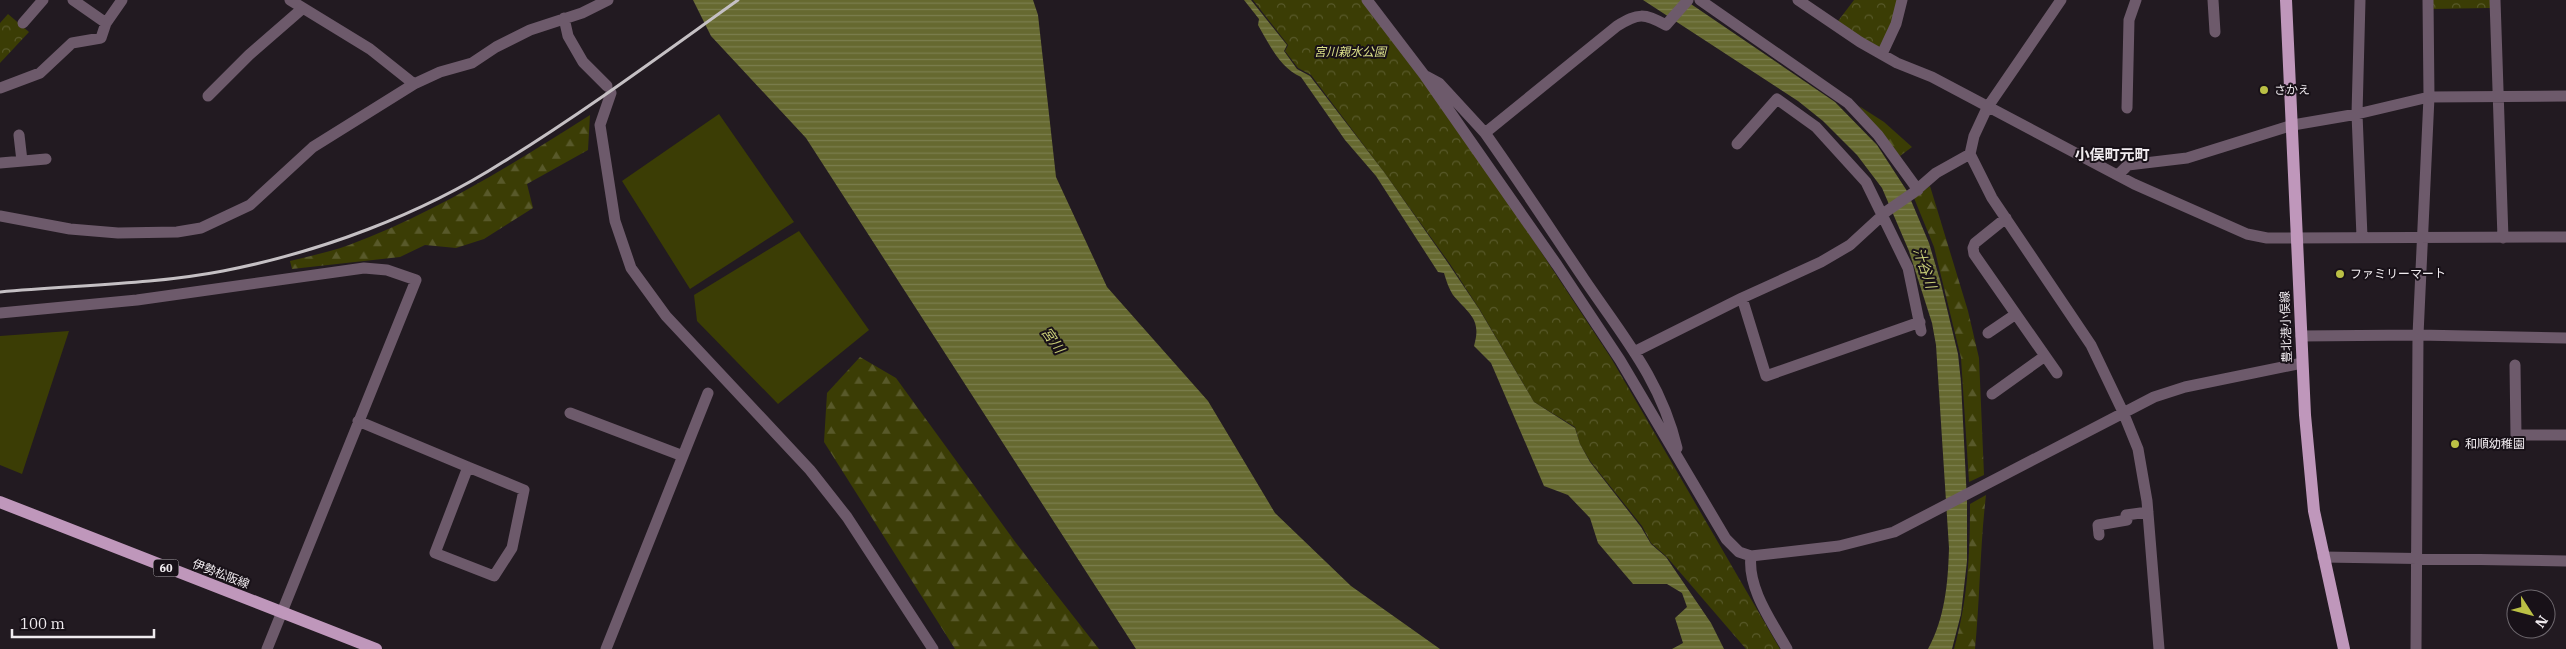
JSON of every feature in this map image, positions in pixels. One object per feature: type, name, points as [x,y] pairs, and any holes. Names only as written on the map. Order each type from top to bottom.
[{"type":"main road","name":"豊北港小俣線","points":[[2286,0],[2293,125],[2300,336],[2314,511],[2344,649]]},
{"type":"main road","name":"伊勢松阪線","points":[[0,502],[376,649]]},
{"type":"street","points":[[23,23],[43,0]]},
{"type":"street","points":[[74,0],[106,22]]},
{"type":"street","points":[[0,88],[40,73],[54,57],[72,43],[101,38],[106,22],[122,0]]},
{"type":"street","points":[[0,216],[70,229],[118,233],[177,232],[201,228],[250,204],[313,147],[414,84],[440,72],[472,63],[496,47],[530,30],[582,13],[608,0]]},
{"type":"street","points":[[1367,0],[1424,76],[1609,344],[1726,539],[1739,552],[1751,556],[1854,543],[1894,532],[2154,397],[2184,386],[2302,363]]},
{"type":"street","points":[[1485,134],[1617,26],[1636,15],[1650,17],[1666,25],[1688,0]]},
{"type":"street","points":[[1700,0],[1848,103],[1878,135],[1915,192]]},
{"type":"street","points":[[1798,0],[1882,54],[1932,77],[1987,108],[2118,175],[2247,234],[2267,238],[2566,237]]},
{"type":"street","points":[[1882,54],[1896,24],[1902,0]]},
{"type":"street","points":[[2061,0],[1987,108],[1974,136],[1970,154],[1992,198],[2090,345],[2123,412],[2138,449],[2145,479],[2159,649]]},
{"type":"street","points":[[2127,108],[2129,20],[2136,0]]},
{"type":"street","points":[[2212,0],[2215,32]]},
{"type":"street","points":[[2360,0],[2357,114],[2362,237]]},
{"type":"street","points":[[2416,649],[2418,335],[2421,237],[2429,97],[2428,0]]},
{"type":"street","points":[[2495,0],[2503,238]]},
{"type":"street","points":[[208,96],[297,3],[370,49],[414,84]]},
{"type":"street","points":[[564,18],[568,36],[583,62],[609,89],[600,125],[615,221],[631,268],[666,316],[810,470],[847,517],[933,649]]},
{"type":"street","points":[[1424,76],[1439,83],[1485,134],[1526,190],[1602,306],[1636,351],[1651,376],[1677,446],[1678,458]]},
{"type":"street","points":[[2118,175],[2128,164],[2187,158],[2293,125],[2357,114],[2429,97],[2566,96]]},
{"type":"street","points":[[1737,144],[1777,99],[1816,127],[1853,165],[1885,213],[1908,268],[1921,327],[1766,376],[1742,298]]},
{"type":"street","points":[[19,135],[22,161]]},
{"type":"street","points":[[1636,351],[1742,298],[1821,262],[1850,245],[1885,213],[1915,192],[1936,173],[1970,154]]},
{"type":"street","points":[[0,163],[46,158]]},
{"type":"street","points":[[2006,218],[1975,243],[1973,248],[1974,254],[2057,373]]},
{"type":"street","points":[[0,313],[137,300],[364,268],[387,270],[416,280],[280,612],[267,649]]},
{"type":"street","points":[[1988,333],[2016,314]]},
{"type":"street","points":[[2300,336],[2418,335],[2566,338]]},
{"type":"street","points":[[1992,394],[2045,356]]},
{"type":"street","points":[[2515,365],[2516,434],[2566,435]]},
{"type":"street","points":[[606,649],[708,393]]},
{"type":"street","points":[[570,413],[683,456]]},
{"type":"street","points":[[358,421],[524,490],[512,548],[494,576],[435,553],[468,467]]},
{"type":"street","points":[[2099,535],[2098,525],[2127,520],[2126,515],[2148,512]]},
{"type":"street","points":[[1751,556],[1749,570],[1752,578],[1768,615],[1787,649]]},
{"type":"street","points":[[2323,557],[2566,561]]},
{"type":"green space","name":"宮川親水公園","points":[[1253,0],[1368,0],[1425,76],[1611,358],[1780,649],[1746,649],[1666,556],[1651,543],[1642,526],[1590,461],[1580,444],[1575,427],[1534,402],[1480,310],[1450,264],[1311,75],[1298,68],[1285,51],[1288,45]]},
{"type":"green space","points":[[1854,0],[1902,0],[1882,54],[1835,25]]},
{"type":"green space","points":[[2432,0],[2490,0],[2490,8],[2432,9]]},
{"type":"green space","points":[[8,14],[29,32],[0,63],[0,23]]},
{"type":"green space","points":[[1859,106],[1884,122],[1912,147],[1900,156]]},
{"type":"green space","points":[[719,114],[794,222],[690,289],[622,181]]},
{"type":"green space","points":[[590,115],[588,150],[527,184],[533,208],[484,239],[456,248],[425,245],[400,257],[292,269],[290,261],[349,245],[443,203],[503,169]]},
{"type":"green space","points":[[1930,186],[1968,311],[1979,358],[1984,475],[1969,482],[1961,358],[1934,247],[1914,198]]},
{"type":"green space","points":[[799,231],[869,330],[778,404],[697,321],[694,295]]},
{"type":"green space","points":[[69,331],[22,474],[0,465],[0,336]]},
{"type":"green space","points":[[860,357],[896,378],[1016,543],[1099,649],[955,649],[824,442],[827,393]]},
{"type":"green space","points":[[1986,495],[1975,649],[1954,649],[1959,631],[1967,577],[1970,504]]},
{"type":"water","name":"宮川","points":[[693,0],[1033,0],[1038,15],[1056,177],[1107,287],[1208,401],[1275,513],[1351,586],[1440,649],[1136,649],[806,138],[711,36]]},
{"type":"water","points":[[1244,0],[1251,0],[1287,45],[1284,51],[1297,69],[1310,76],[1384,172],[1479,309],[1534,402],[1575,428],[1580,444],[1590,462],[1641,527],[1651,544],[1666,557],[1711,623],[1724,649],[1672,649],[1683,643],[1675,618],[1687,607],[1682,593],[1667,584],[1633,584],[1598,543],[1590,518],[1568,495],[1544,486],[1491,363],[1474,346],[1476,329],[1469,312],[1453,295],[1444,273],[1438,272],[1376,176],[1345,140],[1301,77],[1281,62],[1258,25],[1259,19]]},
{"type":"water","name":"汁谷川","points":[[1643,0],[1685,0],[1835,102],[1877,145],[1907,191],[1929,243],[1940,280],[1958,354],[1961,382],[1967,501],[1967,561],[1961,614],[1952,649],[1928,649],[1934,637],[1945,600],[1949,548],[1936,345],[1932,323],[1909,251],[1882,188],[1857,155],[1823,121],[1798,101]]},
{"type":"railway","points":[[0,292],[140,282],[223,271],[259,263],[332,242],[404,215],[471,181],[533,143],[593,103],[738,0]]},
{"type":"place","name":"さかえ","points":[[2264,90]]},
{"type":"place","name":"ファミリーマート","points":[[2340,274]]},
{"type":"place","name":"和順幼稚園","points":[[2455,444]]},
{"type":"district","name":"小俣町元町","points":[[2112,155]]}]
